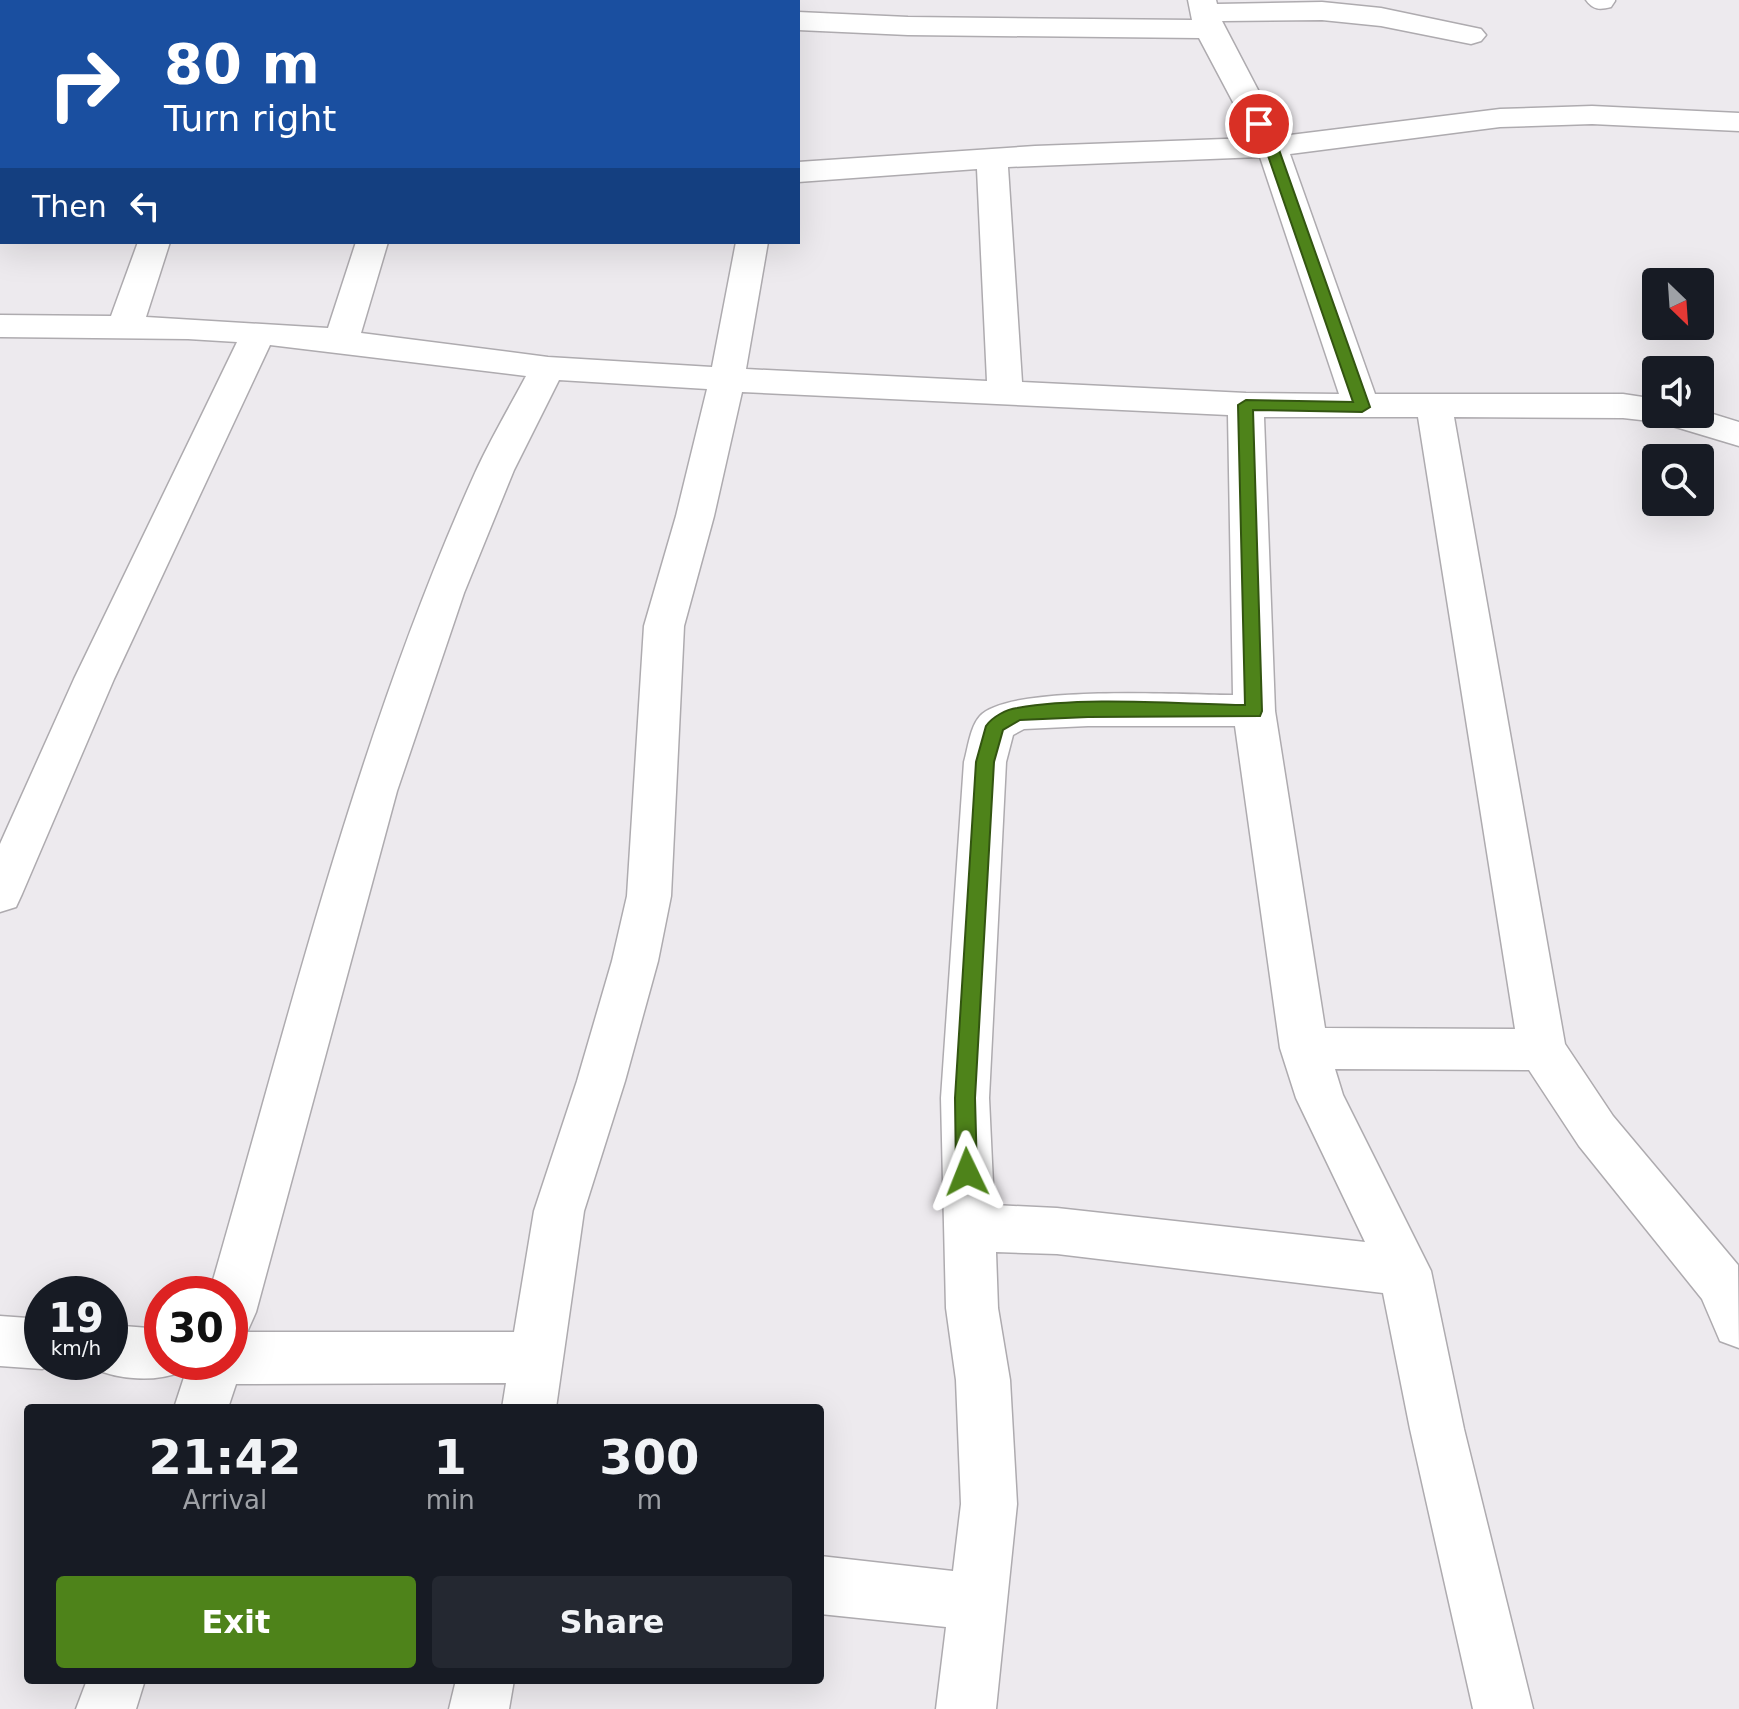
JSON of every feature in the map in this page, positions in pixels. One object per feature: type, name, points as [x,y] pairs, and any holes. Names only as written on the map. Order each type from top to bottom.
[{"type":"street","points":[[800,21],[908,26],[1322,11],[1381,17],[1471,35]]},
{"type":"street","points":[[1205,14],[1272,147],[1362,407]]},
{"type":"street","points":[[800,172],[992,158],[1272,147],[1500,118],[1607,115],[1739,122]]},
{"type":"street","points":[[992,158],[1005,393]]},
{"type":"street","points":[[125,327],[153,244]]},
{"type":"street","points":[[341,341],[371,244]]},
{"type":"street","points":[[530,1404],[559,1211],[601,1081],[635,961],[649,896],[664,626],[695,516],[727,379],[752,244]]},
{"type":"street","points":[[0,326],[125,327],[258,334],[341,341],[548,368],[727,379],[1157,398],[1246,405],[1623,406],[1642,409]]},
{"type":"street","points":[[0,894],[94,679],[258,334]]},
{"type":"street","points":[[240,1276],[376,791],[450,579],[495,470],[548,368]]},
{"type":"street","points":[[1246,405],[1254,711],[1304,1048],[1320,1098],[1405,1271],[1437,1429],[1503,1709]]},
{"type":"street","points":[[1434,407],[1542,1050],[1596,1131],[1720,1282],[1739,1323]]},
{"type":"street","points":[[1714,427],[1739,434]]},
{"type":"street","points":[[966,1709],[989,1504],[983,1380],[972,1308],[965,1098],[985,762],[995,726],[1017,714],[1088,710],[1254,711]]},
{"type":"street","points":[[1304,1048],[1542,1050]]},
{"type":"street","points":[[969,1228],[1057,1231],[1405,1271]]},
{"type":"street","points":[[0,1341],[24,1343]]},
{"type":"street","points":[[248,1358],[536,1357]]},
{"type":"street","points":[[202,1404],[210,1380]]},
{"type":"street","points":[[824,1585],[979,1602]]},
{"type":"street","points":[[106,1709],[115,1684]]},
{"type":"street","points":[[479,1709],[484,1684]]},
{"type":"route","points":[[967,1172],[965,1098],[985,762],[995,726],[1017,714],[1088,710],[1150,713],[1254,711],[1246,405],[1362,407],[1272,147],[1259,124]]}]
